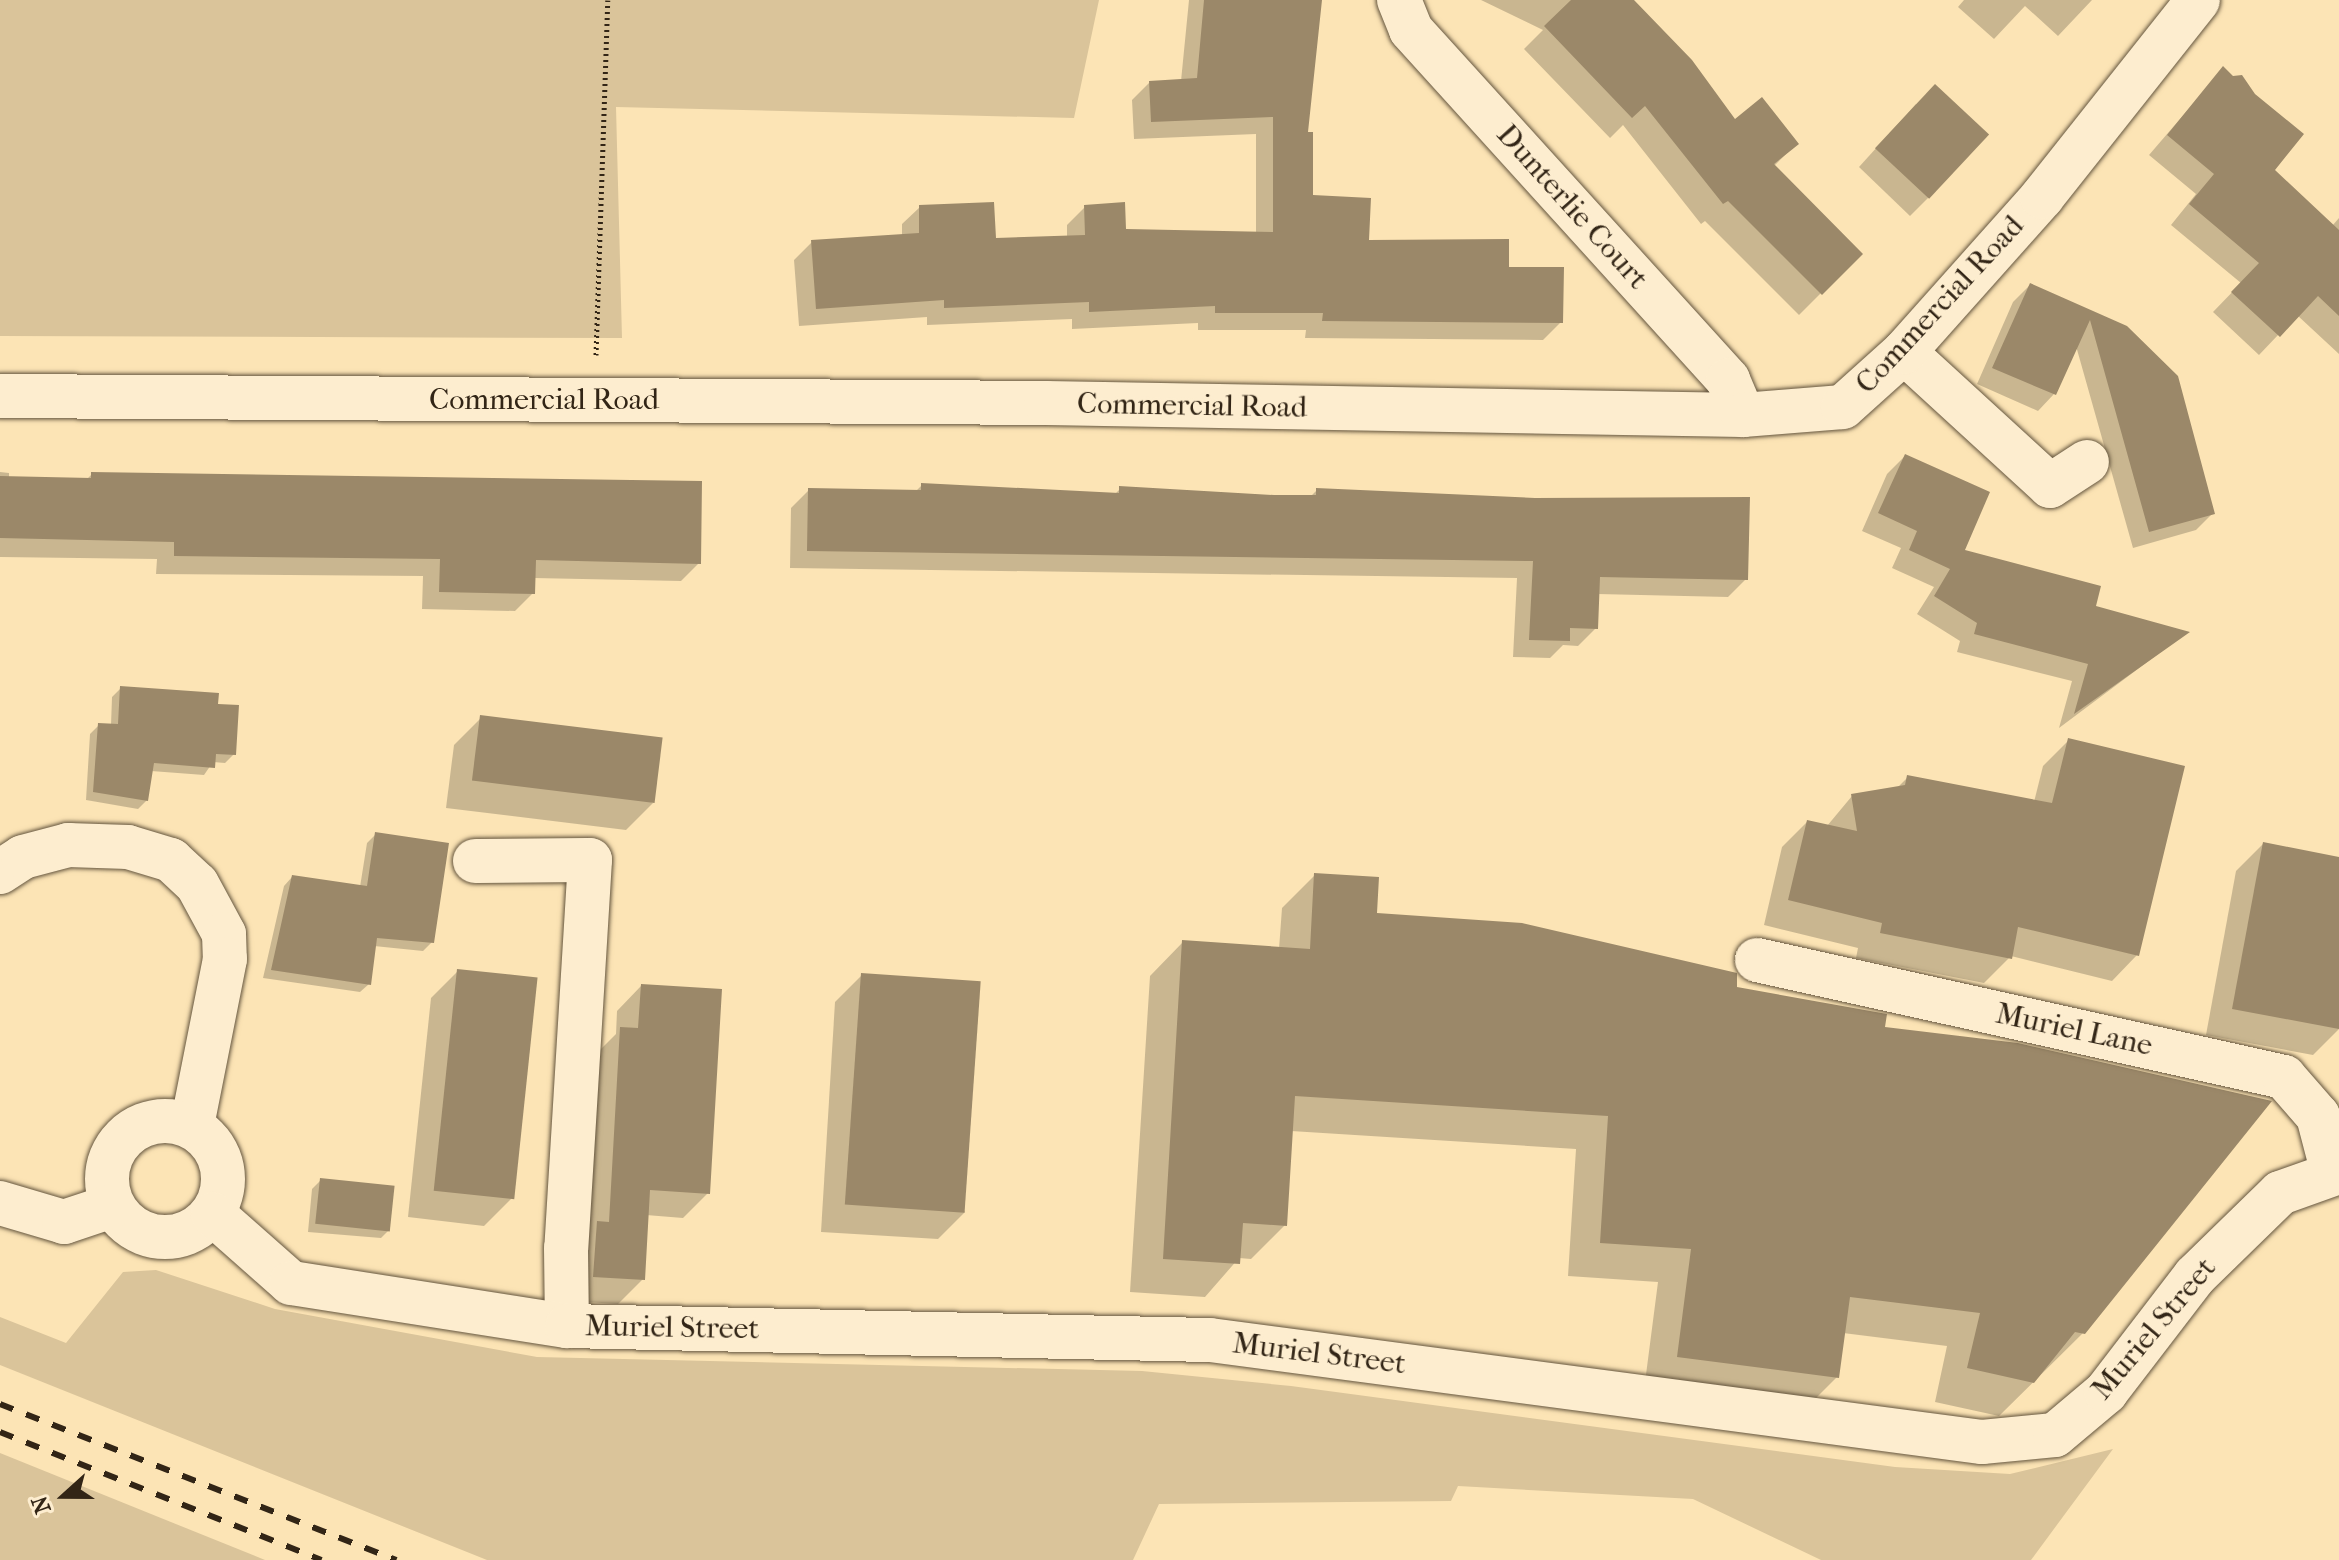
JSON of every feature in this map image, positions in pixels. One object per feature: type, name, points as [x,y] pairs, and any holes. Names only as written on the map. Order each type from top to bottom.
[{"type":"street","name":"Dunterlie Court","points":[[1399,0],[1411,30],[1728,380],[1743,415]]},
{"type":"street","name":"Commercial Road","points":[[0,396],[595,400],[1743,415],[1843,407],[1904,352],[2042,197],[2198,0]]},
{"type":"street","points":[[1904,352],[2050,486],[2087,462]]},
{"type":"street","points":[[8,860],[68,845],[128,847],[171,860],[197,884],[224,934],[225,959],[192,1126]]},
{"type":"street","points":[[475,861],[590,860],[566,1248],[567,1326]]},
{"type":"street","name":"Muriel Lane","points":[[1757,960],[2284,1077],[2318,1116],[2336,1172]]},
{"type":"street","points":[[163,1119],[192,1126],[211,1142],[223,1165],[223,1191],[213,1214],[190,1232],[160,1238],[132,1228],[112,1206],[106,1177],[113,1148],[134,1127],[163,1119]]},
{"type":"street","name":"Muriel Street","points":[[213,1214],[291,1283],[567,1326],[1210,1340],[1982,1442],[2055,1435],[2106,1392],[2195,1276],[2280,1193],[2336,1172]]},
{"type":"street","points":[[0,1203],[64,1222],[112,1206]]},
{"type":"path","points":[[595,400],[608,0]]},
{"type":"shaded area","points":[[0,0],[1099,0],[1074,118],[616,107],[622,338],[0,336]]},
{"type":"shaded area","points":[[156,1270],[275,1309],[537,1357],[1142,1371],[1291,1386],[1895,1467],[2010,1474],[2113,1449],[2031,1560],[1821,1560],[1693,1499],[1458,1486],[1451,1501],[1159,1504],[1133,1560],[487,1560],[0,1365],[0,1317],[66,1343],[123,1272]]},
{"type":"shaded area","points":[[0,1453],[265,1560],[0,1560]]},
{"type":"building","points":[[1204,0],[1322,0],[1308,132],[1313,132],[1313,195],[1371,198],[1369,240],[1509,239],[1509,267],[1564,267],[1563,323],[1322,321],[1323,313],[1215,313],[1215,306],[1089,312],[1089,302],[944,308],[944,300],[816,309],[811,240],[919,233],[919,205],[994,202],[996,238],[1085,235],[1084,205],[1125,202],[1126,229],[1273,232],[1273,117],[1151,122],[1149,81],[1197,78]]},
{"type":"building","points":[[1571,0],[1634,0],[1692,60],[1735,119],[1762,97],[1799,144],[1774,164],[1863,254],[1822,295],[1728,201],[1723,204],[1645,106],[1632,118],[1544,26]]},
{"type":"building","points":[[2223,66],[2233,76],[2242,75],[2255,94],[2304,134],[2275,170],[2339,230],[2339,316],[2318,296],[2280,337],[2231,292],[2259,263],[2189,204],[2214,174],[2167,135]]},
{"type":"building","points":[[1935,84],[1989,134],[1929,199],[1875,148]]},
{"type":"building","points":[[2030,283],[2127,326],[2178,376],[2215,514],[2149,532],[2090,320],[2056,395],[1992,368]]},
{"type":"building","points":[[1905,454],[1990,492],[1965,550],[2101,586],[2096,606],[2190,632],[2074,714],[2088,664],[1974,634],[1977,623],[1934,596],[1950,569],[1909,550],[1917,531],[1878,513]]},
{"type":"building","points":[[91,472],[702,481],[701,564],[536,560],[535,594],[439,592],[440,559],[174,556],[174,542],[0,538],[0,476],[91,478]]},
{"type":"building","points":[[921,483],[1119,493],[1119,486],[1274,495],[1316,495],[1316,488],[1535,498],[1750,497],[1748,580],[1600,577],[1598,629],[1570,628],[1570,641],[1529,640],[1533,561],[807,551],[808,488],[921,490]]},
{"type":"building","points":[[120,686],[219,693],[218,704],[239,705],[236,755],[216,754],[215,768],[154,763],[148,801],[93,792],[98,723],[118,724]]},
{"type":"building","points":[[480,715],[663,737],[655,803],[472,781]]},
{"type":"building","points":[[2068,738],[2185,766],[2139,956],[2018,927],[2012,959],[1880,933],[1882,923],[1788,900],[1807,820],[1857,831],[1851,794],[1905,785],[1907,775],[2052,803]]},
{"type":"building","points":[[375,832],[449,843],[434,943],[377,938],[371,985],[271,970],[292,875],[367,886]]},
{"type":"building","points":[[2263,842],[2339,857],[2339,1029],[2232,1009]]},
{"type":"building","points":[[1314,873],[1379,877],[1377,913],[1522,923],[1737,973],[1737,987],[1887,1014],[1885,1027],[2018,1043],[2272,1101],[2085,1334],[2075,1332],[2034,1383],[1967,1368],[1980,1313],[1850,1297],[1839,1378],[1677,1357],[1691,1249],[1600,1243],[1608,1116],[1295,1096],[1287,1226],[1243,1223],[1240,1264],[1163,1259],[1182,940],[1310,949]]},
{"type":"building","points":[[457,969],[538,977],[514,1199],[434,1191]]},
{"type":"building","points":[[861,973],[981,981],[965,1213],[845,1204]]},
{"type":"building","points":[[641,984],[722,989],[710,1194],[650,1190],[645,1280],[593,1277],[597,1221],[609,1222],[620,1027],[638,1028]]},
{"type":"building","points":[[320,1178],[395,1186],[390,1232],[315,1224]]},
{"type":"railway","points":[[0,1404],[396,1560]]},
{"type":"railway","points":[[0,1432],[321,1560]]}]
